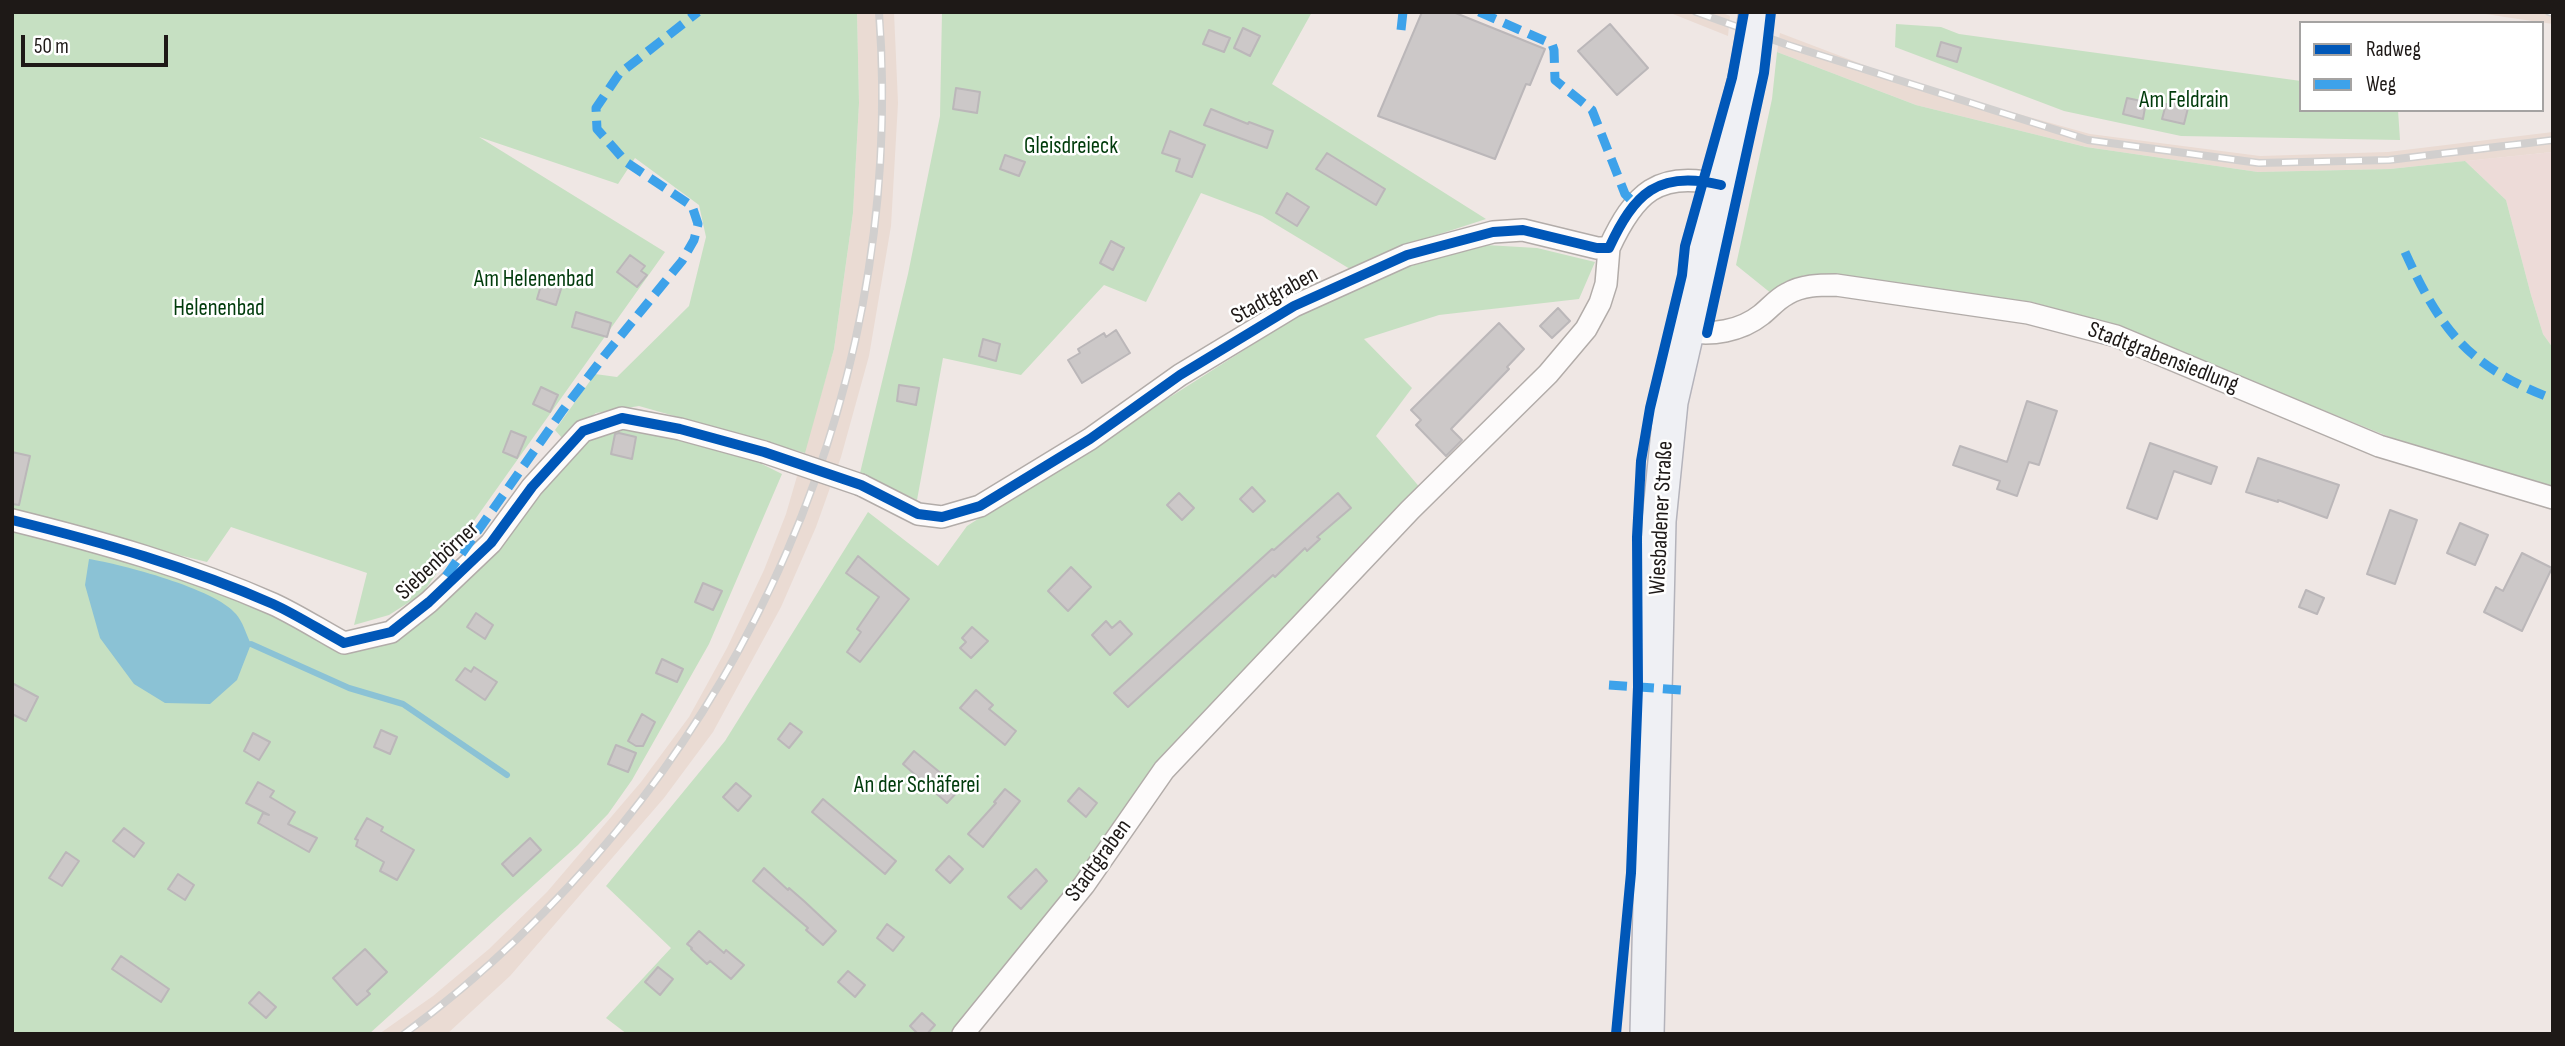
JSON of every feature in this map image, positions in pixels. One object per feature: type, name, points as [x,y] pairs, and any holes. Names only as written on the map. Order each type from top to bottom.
[{"type":"main road","name":"Wiesbadener Straße","points":[[1647,1034],[1659,521],[1670,412],[1686,331],[1749,61],[1756,12]]},
{"type":"street","name":"Stadtgraben","points":[[963,1034],[1084,885],[1164,770],[1410,510],[1548,374],[1586,329],[1600,303],[1606,284],[1609,248],[1623,218],[1634,203],[1650,189],[1685,181],[1721,185]]},
{"type":"street","name":"Stadtgraben","points":[[861,485],[918,514],[942,517],[980,506],[1090,439],[1180,375],[1294,306],[1407,256],[1493,232],[1523,230],[1597,248],[1609,248]]},
{"type":"street","name":"Stadtgrabensiedlung","points":[[1686,331],[1707,333],[1745,325],[1761,316],[1786,294],[1816,285],[1865,289],[2028,313],[2116,336],[2379,446],[2553,498]]},
{"type":"street","name":"Siebenbörner","points":[[12,520],[128,551],[199,575],[275,605],[344,643],[391,632],[429,602],[491,543],[532,486],[583,431],[622,418],[680,429],[764,452],[861,485]]},
{"type":"shaded area","points":[[857,12],[894,12],[898,103],[891,226],[869,356],[841,457],[816,527],[781,607],[713,732],[664,798],[510,976],[447,1034],[379,1034],[433,996],[489,949],[547,892],[641,782],[689,717],[727,648],[764,570],[786,514],[834,349],[853,213],[859,103]]},
{"type":"shaded area","points":[[1668,12],[1720,12],[1730,16],[1728,36]]},
{"type":"shaded area","points":[[2474,12],[2553,12],[2553,24],[2544,21]]},
{"type":"shaded area","points":[[1780,33],[1922,87],[2090,134],[2260,156],[2388,152],[2553,132],[2553,152],[2390,169],[2258,172],[2086,147],[1916,105],[1777,52]]},
{"type":"shaded area","points":[[2553,152],[2553,348],[2543,334],[2506,200],[2465,161]]},
{"type":"green space","points":[[12,12],[857,12],[859,103],[853,213],[834,349],[805,453],[639,406],[596,413],[562,438],[555,430],[595,374],[617,377],[689,306],[706,237],[699,205],[635,158],[618,184],[479,137],[665,252],[422,594],[389,615],[354,625],[367,573],[231,527],[207,562],[12,514]]},
{"type":"green space","name":"Gleisdreieck","points":[[942,12],[1312,12],[1272,84],[1486,219],[1403,246],[1350,269],[1262,216],[1201,193],[1146,302],[1104,285],[1021,375],[943,358],[917,500],[860,473],[908,274],[940,116]]},
{"type":"green space","name":"Am Feldrain","points":[[1896,24],[1941,27],[1959,34],[2299,81],[2299,112],[2398,112],[2400,140],[2181,136],[2064,111],[1895,47]]},
{"type":"green space","points":[[1777,52],[1916,105],[2086,147],[2258,172],[2390,169],[2465,161],[2506,200],[2543,334],[2553,348],[2553,487],[2392,438],[2120,328],[2032,302],[1837,276],[1804,275],[1772,294],[1736,265],[1772,99]]},
{"type":"green space","name":"An der Schäferei","points":[[1486,245],[1537,248],[1595,262],[1579,299],[1439,315],[1364,339],[1412,388],[1376,436],[1422,490],[1163,764],[1079,885],[954,1034],[627,1034],[606,1018],[671,948],[606,886],[725,741],[868,512],[938,566],[967,526],[1315,305],[1396,270]]},
{"type":"green space","points":[[621,418],[752,459],[782,474],[709,644],[632,780],[608,814],[578,845],[369,1034],[12,1034],[12,528],[204,584],[271,612],[344,648],[399,635],[583,431]]},
{"type":"water","points":[[89,559],[167,579],[225,605],[243,624],[251,644],[237,680],[210,704],[165,703],[134,684],[100,638],[85,585]]},
{"type":"building","points":[[1422,12],[1453,12],[1545,49],[1530,85],[1526,84],[1495,159],[1378,116]]},
{"type":"building","points":[[1610,24],[1648,68],[1617,95],[1578,51]]},
{"type":"building","points":[[1243,28],[1260,36],[1250,56],[1234,48]]},
{"type":"building","points":[[1209,30],[1230,38],[1224,52],[1203,44]]},
{"type":"building","points":[[1941,42],[1961,48],[1957,62],[1937,56]]},
{"type":"building","points":[[956,88],[980,92],[977,113],[953,109]]},
{"type":"building","points":[[2127,98],[2146,102],[2143,119],[2123,114]]},
{"type":"building","points":[[2170,99],[2189,104],[2184,124],[2162,119]]},
{"type":"building","points":[[1211,109],[1273,131],[1267,148],[1204,125]]},
{"type":"building","points":[[1170,131],[1205,145],[1192,177],[1176,171],[1180,159],[1162,153]]},
{"type":"building","points":[[1327,153],[1385,189],[1376,205],[1316,169]]},
{"type":"building","points":[[1005,155],[1025,162],[1019,176],[1000,169]]},
{"type":"building","points":[[1287,193],[1309,207],[1297,226],[1276,213]]},
{"type":"building","points":[[1111,241],[1124,248],[1113,270],[1100,263]]},
{"type":"building","points":[[630,255],[645,266],[641,271],[647,275],[637,287],[617,272]]},
{"type":"building","points":[[542,282],[561,289],[556,305],[537,299]]},
{"type":"building","points":[[1558,308],[1570,321],[1552,338],[1540,326]]},
{"type":"building","points":[[576,312],[611,323],[607,337],[572,327]]},
{"type":"building","points":[[1499,323],[1524,349],[1507,367],[1509,369],[1451,429],[1462,440],[1446,456],[1416,425],[1421,420],[1411,410]]},
{"type":"building","points":[[1116,330],[1130,353],[1082,383],[1068,360],[1080,353],[1078,349],[1104,333],[1106,337]]},
{"type":"building","points":[[983,339],[1000,344],[996,361],[979,356]]},
{"type":"building","points":[[899,385],[919,388],[916,405],[897,401]]},
{"type":"building","points":[[541,387],[558,395],[550,412],[533,404]]},
{"type":"building","points":[[2027,401],[2057,411],[2039,465],[2029,462],[2017,496],[1997,489],[2000,481],[1953,465],[1960,446],[2007,462]]},
{"type":"building","points":[[511,431],[526,437],[517,458],[503,452]]},
{"type":"building","points":[[615,434],[636,437],[632,459],[611,454]]},
{"type":"building","points":[[2150,443],[2217,467],[2211,484],[2174,471],[2157,519],[2127,508]]},
{"type":"building","points":[[12,452],[30,456],[19,505],[12,504]]},
{"type":"building","points":[[2258,458],[2339,485],[2327,518],[2278,500],[2246,492]]},
{"type":"building","points":[[1252,487],[1265,501],[1253,512],[1240,499]]},
{"type":"building","points":[[1179,493],[1194,508],[1182,520],[1167,505]]},
{"type":"building","points":[[1338,493],[1351,508],[1317,537],[1320,539],[1307,551],[1305,548],[1275,577],[1273,575],[1128,707],[1114,693],[1272,549]]},
{"type":"building","points":[[2390,510],[2417,520],[2395,584],[2367,574]]},
{"type":"building","points":[[2460,523],[2488,535],[2475,565],[2447,553]]},
{"type":"building","points":[[2522,553],[2552,568],[2522,631],[2484,612],[2496,587],[2503,591]]},
{"type":"building","points":[[858,556],[909,599],[860,662],[847,652],[861,632],[857,629],[879,597],[846,573]]},
{"type":"building","points":[[1071,567],[1091,587],[1068,611],[1048,591]]},
{"type":"building","points":[[703,583],[722,591],[713,610],[695,602]]},
{"type":"building","points":[[2306,590],[2324,598],[2317,614],[2299,607]]},
{"type":"building","points":[[476,613],[493,625],[485,639],[467,627]]},
{"type":"building","points":[[1106,621],[1112,628],[1120,621],[1132,634],[1110,655],[1092,635]]},
{"type":"building","points":[[972,627],[988,641],[971,658],[960,648],[966,642],[962,638]]},
{"type":"building","points":[[662,659],[683,669],[677,682],[656,673]]},
{"type":"building","points":[[474,667],[497,682],[485,700],[456,680],[465,668],[471,672]]},
{"type":"building","points":[[12,683],[38,697],[26,721],[12,714]]},
{"type":"building","points":[[976,690],[993,705],[989,709],[1016,731],[1005,745],[960,708]]},
{"type":"building","points":[[642,714],[655,722],[643,746],[636,746],[628,741]]},
{"type":"building","points":[[790,723],[802,732],[789,748],[778,739]]},
{"type":"building","points":[[381,730],[397,737],[390,754],[374,747]]},
{"type":"building","points":[[253,733],[270,742],[259,760],[244,751]]},
{"type":"building","points":[[616,745],[636,753],[628,772],[608,764]]},
{"type":"building","points":[[914,751],[960,789],[947,803],[903,764]]},
{"type":"building","points":[[258,782],[274,791],[270,797],[295,812],[288,824],[317,838],[309,852],[258,823],[263,813],[269,815],[246,803]]},
{"type":"building","points":[[736,783],[751,796],[738,811],[723,797]]},
{"type":"building","points":[[1079,788],[1097,803],[1086,817],[1068,801]]},
{"type":"building","points":[[1005,789],[1020,801],[983,847],[968,834]]},
{"type":"building","points":[[823,799],[896,861],[885,874],[812,812]]},
{"type":"building","points":[[367,818],[383,827],[381,831],[414,850],[397,880],[380,871],[384,862],[356,846],[358,840],[355,839]]},
{"type":"building","points":[[124,828],[144,843],[134,857],[113,841]]},
{"type":"building","points":[[530,838],[541,850],[513,876],[502,864]]},
{"type":"building","points":[[66,852],[79,861],[62,886],[49,878]]},
{"type":"building","points":[[949,856],[963,869],[950,883],[936,870]]},
{"type":"building","points":[[764,868],[836,931],[823,945],[806,930],[808,928],[753,881]]},
{"type":"building","points":[[1036,869],[1047,881],[1021,909],[1008,897]]},
{"type":"building","points":[[178,874],[194,885],[185,900],[168,889]]},
{"type":"building","points":[[887,924],[904,937],[893,951],[877,938]]},
{"type":"building","points":[[699,931],[724,953],[726,950],[744,965],[731,979],[710,961],[707,964],[687,944]]},
{"type":"building","points":[[365,949],[387,972],[367,991],[370,994],[357,1005],[333,978]]},
{"type":"building","points":[[121,956],[169,989],[161,1002],[112,969]]},
{"type":"building","points":[[658,967],[673,979],[660,995],[645,982]]},
{"type":"building","points":[[848,971],[865,985],[855,997],[838,982]]},
{"type":"building","points":[[259,992],[276,1007],[266,1018],[249,1003]]},
{"type":"building","points":[[922,1013],[935,1025],[927,1034],[918,1034],[910,1026]]},
{"type":"waterway","name":"Siebenbörner","points":[[251,644],[349,688],[403,704],[507,775]]},
{"type":"railway","points":[[404,1034],[517,939],[617,831],[702,712],[772,584],[826,448],[862,306],[880,161],[879,12]]},
{"type":"railway","points":[[1696,12],[1788,45],[2088,140],[2259,163],[2389,160],[2553,140]]},
{"type":"railway","points":[[2549,12],[2553,13]]},
{"type":"marked path","points":[[446,576],[563,410],[682,261],[694,240],[698,224],[692,206],[626,162],[597,129],[596,108],[619,74],[698,12]]},
{"type":"marked path","points":[[1401,30],[1403,12]]},
{"type":"marked path","points":[[1479,12],[1552,44],[1555,80],[1592,110],[1625,194],[1634,203]]},
{"type":"marked path","points":[[2405,252],[2432,304],[2461,343],[2500,374],[2553,399]]},
{"type":"marked path","points":[[1609,685],[1682,690]]},
{"type":"cycle path","points":[[1616,1034],[1631,873],[1638,687],[1637,537],[1641,461],[1650,408],[1682,275],[1685,246],[1732,78],[1744,12]]},
{"type":"cycle path","points":[[1707,333],[1764,73],[1771,12]]},
{"type":"cycle path","points":[[12,520],[112,546],[209,578],[273,604],[344,643],[391,632],[429,602],[491,543],[532,487],[583,431],[622,418],[680,429],[764,452],[861,485],[918,514],[942,517],[980,506],[1090,439],[1180,375],[1294,306],[1407,255],[1493,232],[1523,230],[1597,248],[1609,248],[1628,213],[1651,190],[1680,180],[1721,185]]},
{"type":"park label","name":"Am Helenenbad","points":[[534,280]]},
{"type":"park label","name":"Helenenbad","points":[[219,309]]}]
